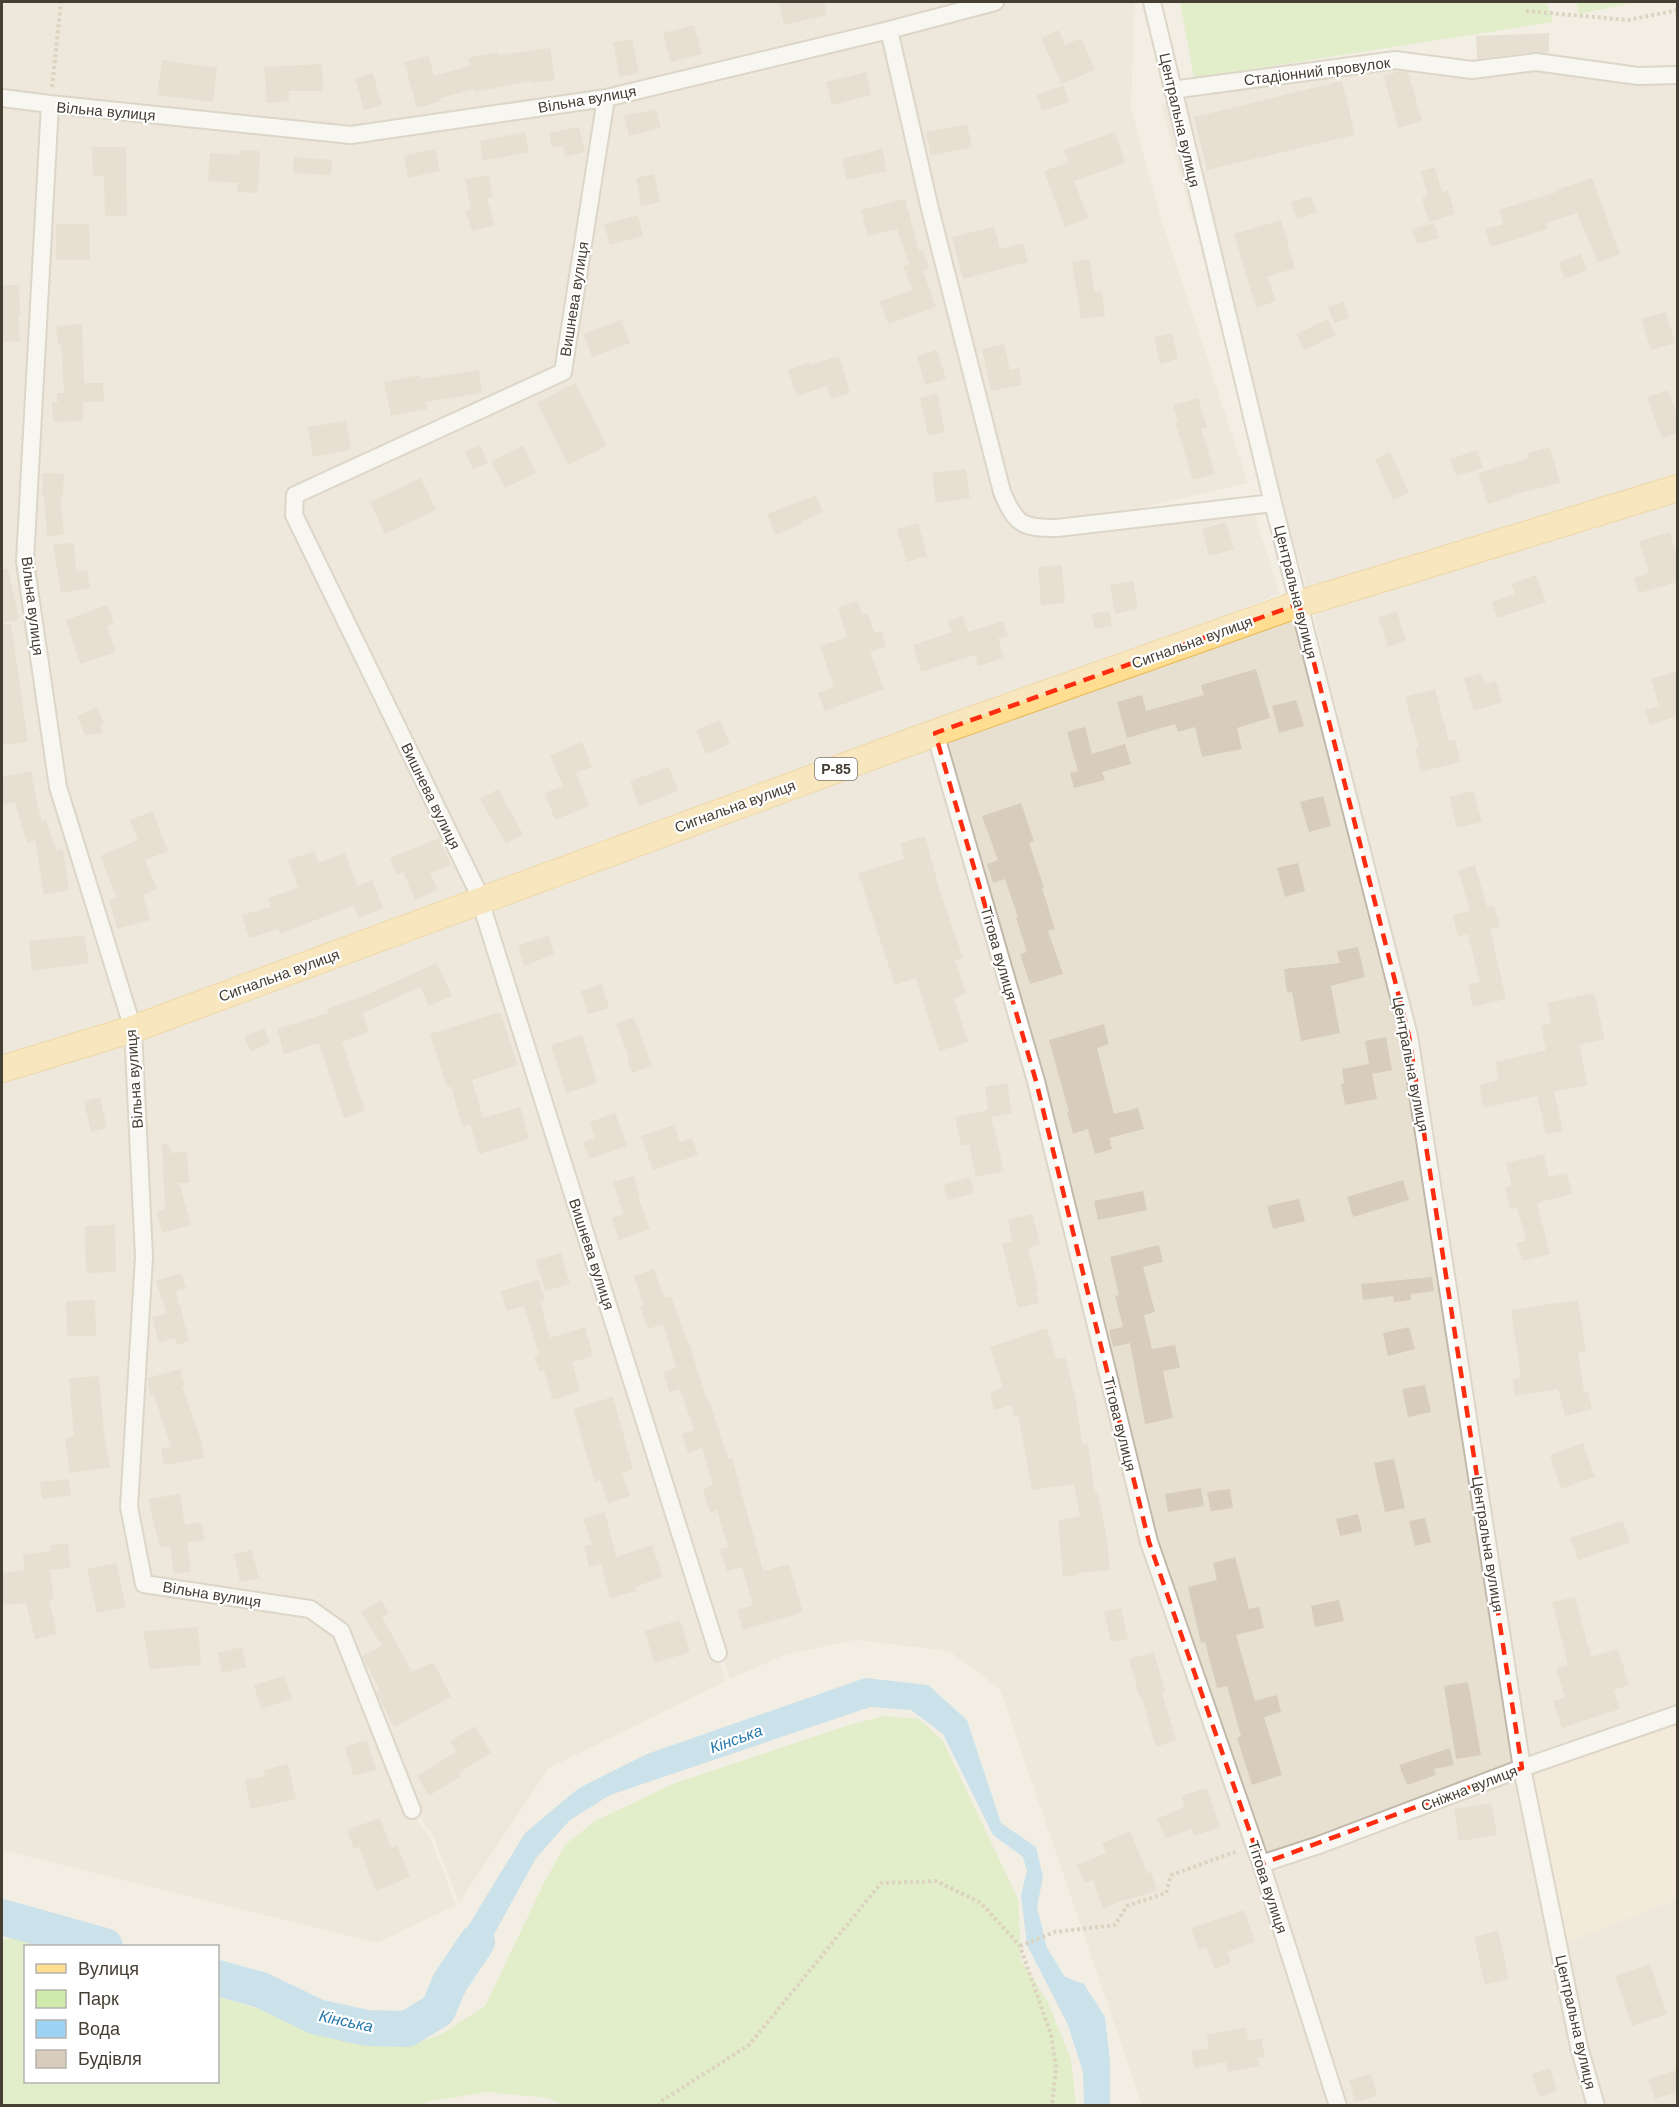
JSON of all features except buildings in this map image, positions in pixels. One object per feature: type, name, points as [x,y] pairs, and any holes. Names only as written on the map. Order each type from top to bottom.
[{"type":"main road","name":"Сигнальна вулиця","points":[[2,1069],[133,1029],[935,733],[1299,604],[1677,490]]},
{"type":"street","name":"Вільна вулиця","points":[[412,1810],[341,1631],[310,1609],[144,1584],[129,1508],[144,1257],[133,1029],[58,787],[25,561],[50,104],[351,135],[606,98],[890,30],[995,2]]},
{"type":"street","name":"Центральна вулиця","points":[[1152,2],[1273,503],[1409,1036],[1522,1768],[1579,2047],[1596,2106]]},
{"type":"street","points":[[890,30],[930,209],[1002,492],[1011,514],[1029,528],[1057,528],[1273,503]]},
{"type":"street","name":"Стадіонний провулок","points":[[1172,90],[1395,60],[1472,70],[1536,62],[1638,76],[1677,75]]},
{"type":"street","points":[[2,98],[50,104]]},
{"type":"street","name":"Вишнева вулиця","points":[[606,98],[563,372],[294,495],[294,515],[476,888],[718,1653]]},
{"type":"street","name":"Тітова вулиця","points":[[935,733],[1036,1081],[1149,1542],[1261,1864],[1338,2106]]},
{"type":"street","name":"Сніжна вулиця","points":[[1261,1864],[1319,1845],[1522,1768],[1677,1714]]},
{"type":"path","points":[[50,104],[61,2]]},
{"type":"path","points":[[1526,11],[1629,20],[1677,10]]},
{"type":"path","points":[[1020,1947],[1055,1932],[1115,1925],[1127,1906],[1166,1893],[1171,1875],[1254,1845]]},
{"type":"path","points":[[658,2106],[663,2100],[749,2044],[880,1883],[936,1881],[981,1903],[1020,1947],[1051,2035],[1056,2068],[1052,2106]]},
{"type":"highlighted area","points":[[1299,604],[1409,1036],[1522,1768],[1261,1864],[1149,1542],[1036,1081],[935,733]]},
{"type":"shaded area","points":[[2,2],[986,2],[606,97],[351,133],[2,97]]},
{"type":"shaded area","points":[[995,2],[1135,2],[1131,107],[1160,215],[1248,483],[1057,527],[1012,513],[891,30]]},
{"type":"shaded area","points":[[888,31],[1001,492],[1029,529],[1252,506],[1280,594],[935,731],[481,898],[309,544],[296,496],[564,374],[608,99]]},
{"type":"shaded area","points":[[1395,62],[1536,63],[1677,76],[1677,1713],[1524,1766],[1410,1035],[1313,610],[1279,489],[1189,207],[1161,104]]},
{"type":"shaded area","points":[[2,100],[49,105],[24,561],[56,788],[131,1028],[2,1068]]},
{"type":"shaded area","points":[[605,100],[560,371],[292,494],[478,900],[134,1026],[60,787],[27,561],[51,106],[351,136]]},
{"type":"shaded area","points":[[1311,611],[1407,1036],[1521,1767],[1262,1861],[1151,1541],[938,734]]},
{"type":"shaded area","points":[[934,735],[1033,1081],[1145,1542],[1335,2105],[1142,2105],[1000,1689],[949,1651],[855,1640],[784,1655],[730,1679],[482,902]]},
{"type":"shaded area","points":[[479,903],[726,1681],[549,1768],[459,1903],[433,1836],[414,1809],[342,1629],[311,1607],[146,1583],[131,1507],[146,1257],[134,1030]]},
{"type":"shaded area","points":[[131,1030],[142,1257],[127,1508],[143,1585],[309,1611],[340,1632],[410,1810],[430,1837],[456,1905],[377,1943],[2,1850],[2,1071]]},
{"type":"shaded area","points":[[1677,1717],[1677,1899],[1563,1944],[1525,1770]]},
{"type":"shaded area","points":[[1521,1771],[1592,2105],[1340,2105],[1264,1865]]},
{"type":"shaded area","points":[[1677,1899],[1677,2105],[1601,2105],[1563,1944]]},
{"type":"green space","points":[[1180,2],[1547,2],[1553,22],[1194,78]]},
{"type":"green space","points":[[1576,2],[1638,2],[1579,14]]},
{"type":"green space","points":[[885,1716],[919,1719],[943,1741],[1018,1899],[1021,1960],[1048,2002],[1071,2060],[1076,2105],[566,2106],[548,2098],[487,2092],[427,2102],[420,2106],[2,2105],[2,1940],[16,1938],[42,1945],[24,1945],[24,2083],[219,2083],[219,1997],[381,2044],[411,2045],[440,2035],[485,2006],[545,1881],[565,1845],[595,1821],[673,1784],[846,1726]]},
{"type":"water","points":[[865,1678],[928,1685],[967,1720],[1001,1823],[1036,1847],[1043,1877],[1037,1907],[1047,1948],[1065,1977],[1084,1984],[1105,2017],[1110,2061],[1110,2105],[1084,2105],[1083,2072],[1068,2025],[1027,1945],[1021,1895],[1027,1871],[1023,1857],[993,1835],[943,1734],[911,1710],[870,1707],[610,1795],[570,1820],[536,1858],[476,1967],[450,1982],[450,1956],[525,1833],[579,1788],[647,1754]]},
{"type":"waterway","name":"Кінська","points":[[2,1917],[101,1945]]},
{"type":"waterway","name":"Кінська","points":[[219,1978],[261,1990],[317,2017],[367,2028],[407,2029],[438,2010],[450,1982],[477,1942]]}]
